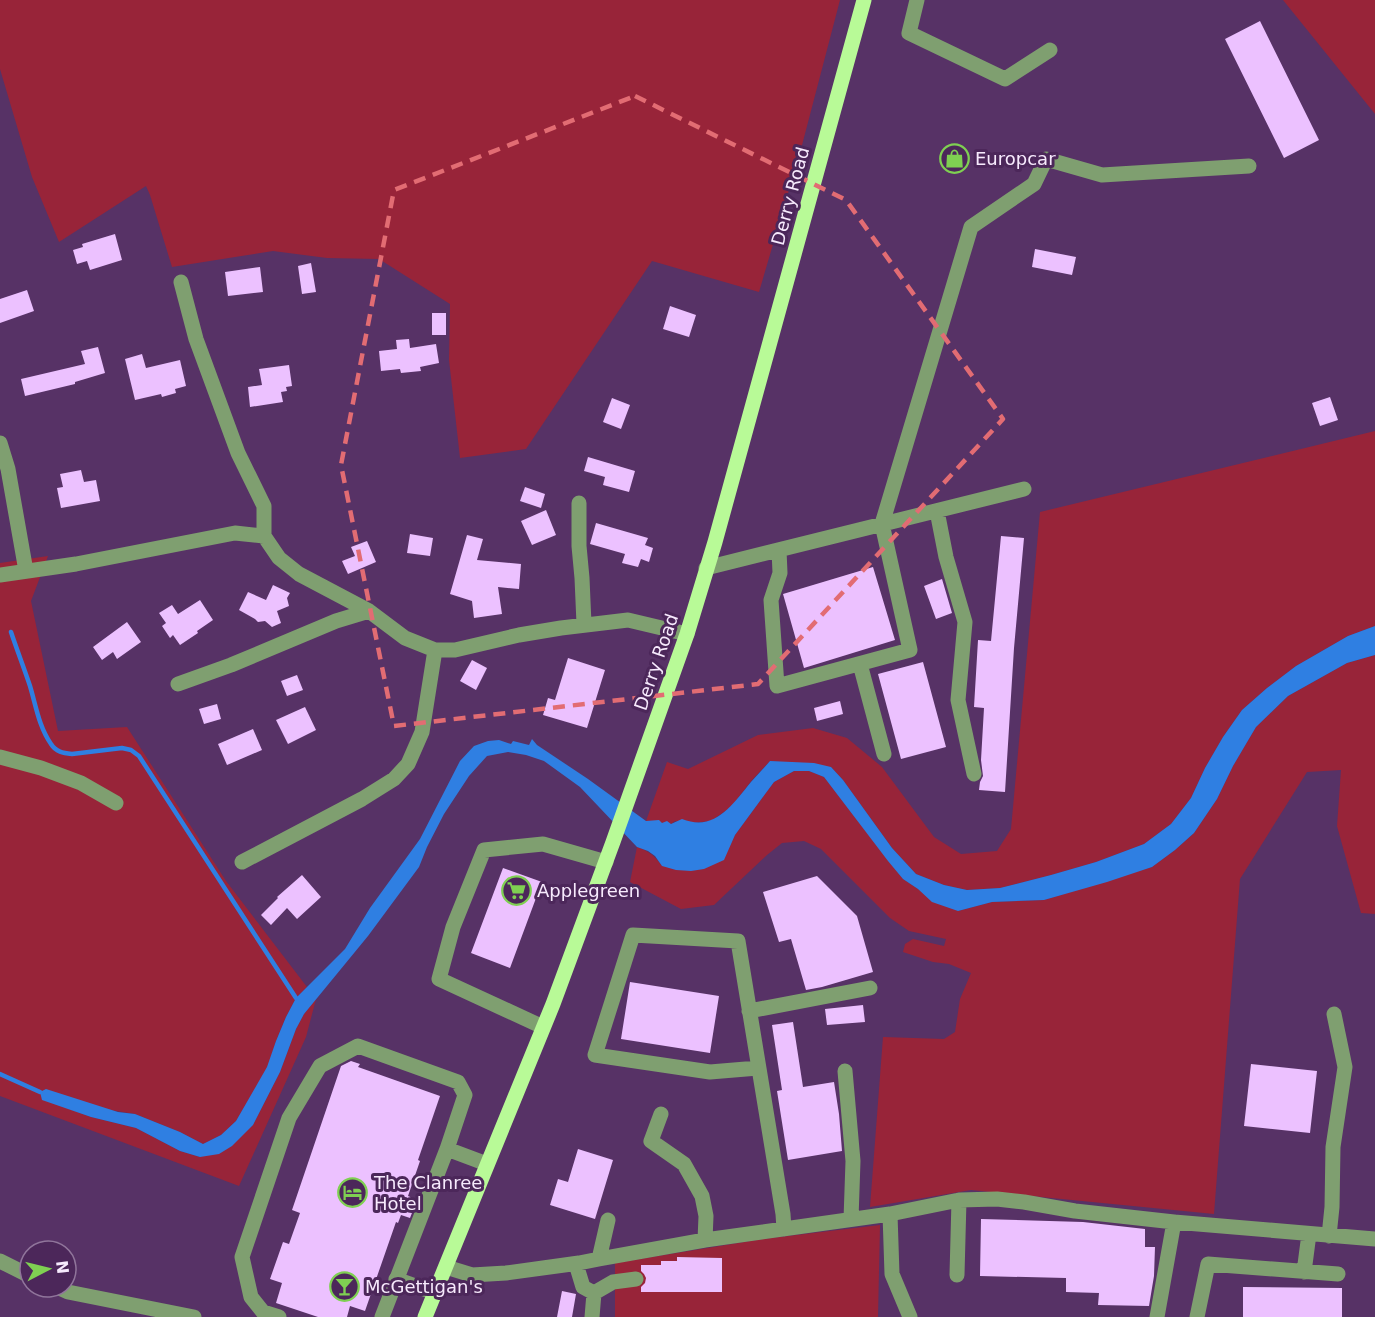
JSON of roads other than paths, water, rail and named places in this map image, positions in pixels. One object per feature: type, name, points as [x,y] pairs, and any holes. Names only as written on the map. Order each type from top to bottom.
[{"type":"main road","name":"Derry Road","points":[[425,1317],[543,1027],[606,862],[687,634],[715,542],[864,0]]},
{"type":"street","points":[[917,0],[909,33],[1005,79],[1050,50]]},
{"type":"street","points":[[780,550],[780,573],[771,600],[777,686],[910,650],[882,524],[971,226],[1034,184],[1046,159],[1102,175],[1249,166]]},
{"type":"street","points":[[181,282],[196,339],[234,442],[264,506],[264,536],[279,558],[299,574],[369,612],[405,638],[435,650],[455,650],[519,635],[584,624],[628,620],[687,634]]},
{"type":"street","points":[[0,443],[8,469],[26,571]]},
{"type":"street","points":[[706,568],[1024,489]]},
{"type":"street","points":[[579,503],[584,624]]},
{"type":"street","points":[[937,511],[946,558],[965,622],[958,700],[974,774]]},
{"type":"street","points":[[0,575],[76,564],[235,533],[264,536]]},
{"type":"street","points":[[178,684],[231,665],[336,621],[369,612]]},
{"type":"street","points":[[242,862],[363,799],[394,779],[408,764],[422,732],[435,650]]},
{"type":"street","points":[[860,664],[884,754]]},
{"type":"street","points":[[0,757],[41,768],[81,783],[116,803]]},
{"type":"street","points":[[543,1027],[439,979],[453,927],[483,850],[543,844],[606,862]]},
{"type":"street","points":[[758,1068],[710,1072],[595,1055],[633,935],[738,941],[784,1229]]},
{"type":"street","points":[[749,1011],[870,988]]},
{"type":"street","points":[[1329,1236],[1333,1147],[1345,1067],[1334,1014]]},
{"type":"street","points":[[279,1317],[263,1315],[251,1297],[242,1257],[289,1118],[320,1066],[358,1046],[458,1082],[465,1095],[447,1149],[382,1317]]},
{"type":"street","points":[[845,1071],[853,1161],[851,1219]]},
{"type":"street","points":[[661,1114],[651,1141],[684,1164],[702,1196],[706,1216],[705,1240]]},
{"type":"street","points":[[447,1149],[487,1164]]},
{"type":"street","points":[[446,1267],[472,1275],[576,1264],[705,1240],[890,1214],[959,1200],[997,1199],[1075,1211],[1174,1222],[1375,1239]]},
{"type":"street","points":[[957,1275],[959,1200]]},
{"type":"street","points":[[890,1214],[892,1274],[910,1317]]},
{"type":"street","points":[[599,1259],[608,1220]]},
{"type":"street","points":[[1157,1317],[1174,1222]]},
{"type":"street","points":[[1304,1272],[1309,1234]]},
{"type":"street","points":[[0,1261],[18,1270]]},
{"type":"street","points":[[576,1264],[583,1287],[594,1293]]},
{"type":"street","points":[[1197,1317],[1208,1264],[1338,1275]]},
{"type":"street","points":[[396,1279],[435,1293]]},
{"type":"street","points":[[594,1293],[613,1282],[636,1279]]},
{"type":"street","points":[[592,1317],[594,1293]]},
{"type":"street","points":[[78,1294],[194,1317]]},
{"type":"water","points":[[1375,626],[1375,655],[1347,663],[1288,696],[1256,727],[1217,799],[1194,833],[1175,850],[1152,867],[1044,900],[992,902],[958,911],[932,902],[903,879],[824,777],[809,771],[794,771],[774,782],[735,835],[724,860],[704,869],[691,871],[662,866],[655,856],[637,847],[580,787],[544,761],[508,752],[487,756],[469,776],[444,814],[419,867],[368,936],[304,1014],[280,1072],[253,1125],[232,1146],[219,1154],[200,1157],[180,1151],[136,1128],[91,1117],[42,1100],[40,1092],[46,1089],[118,1112],[135,1114],[203,1144],[221,1135],[236,1121],[267,1067],[286,1017],[296,998],[345,949],[370,908],[420,839],[460,761],[474,746],[488,741],[499,740],[511,744],[513,741],[529,745],[532,739],[537,745],[646,821],[659,820],[662,823],[667,821],[671,824],[682,819],[704,822],[722,814],[770,761],[814,763],[831,767],[892,848],[916,874],[944,885],[967,890],[1000,888],[1096,862],[1144,844],[1171,824],[1191,798],[1205,768],[1242,710],[1296,666],[1348,636]]},
{"type":"waterway","points":[[11,632],[41,723],[53,747],[60,752],[72,754],[122,748],[131,750],[139,756],[296,998]]},
{"type":"waterway","points":[[0,1074],[40,1092]]},
{"type":"place","name":"Europcar","points":[[954,158]]},
{"type":"place","name":"Applegreen","points":[[516,890]]},
{"type":"place","name":"The Clanree Hotel","points":[[353,1192]]},
{"type":"place","name":"McGettigan's","points":[[344,1286]]}]
